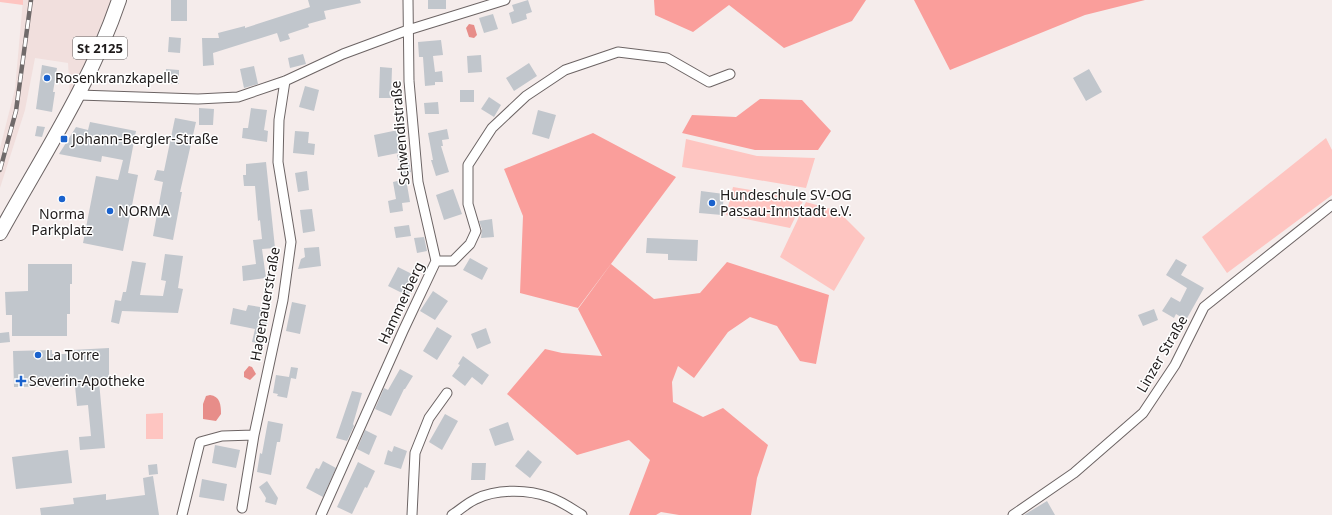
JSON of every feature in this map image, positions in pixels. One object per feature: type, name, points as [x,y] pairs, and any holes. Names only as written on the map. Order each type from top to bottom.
[{"type":"main road","name":"St 2125","points":[[0,233],[79,95],[111,25],[119,0]]},
{"type":"street","name":"Schwendistraße","points":[[408,0],[409,81],[418,182],[436,261]]},
{"type":"street","points":[[79,95],[198,99],[238,97],[285,81],[343,54],[408,30],[505,0]]},
{"type":"street","name":"Hammerberg","points":[[321,515],[436,261],[453,261],[470,244],[476,231],[468,204],[468,165],[492,128],[526,96],[565,70],[618,52],[667,58],[709,82],[730,74]]},
{"type":"street","name":"Hagenauerstraße","points":[[242,508],[254,435],[283,300],[291,242],[278,162],[279,120],[285,81]]},
{"type":"street","name":"Linzer Straße","points":[[1013,515],[1074,473],[1143,413],[1174,365],[1204,308],[1332,205]]},
{"type":"street","points":[[412,515],[415,453],[429,418],[447,393]]},
{"type":"street","points":[[182,515],[200,442],[222,436],[254,435]]},
{"type":"street","points":[[452,515],[475,499],[489,494],[506,492],[531,493],[548,496],[563,502],[582,515]]},
{"type":"shaded area","points":[[0,0],[23,0],[23,5],[0,2]]},
{"type":"shaded area","points":[[23,0],[112,0],[70,97],[68,63],[35,58],[25,110],[0,188],[0,148],[15,89]]},
{"type":"shaded area","points":[[654,0],[866,0],[852,21],[784,48],[729,5],[693,32],[655,15]]},
{"type":"shaded area","points":[[914,0],[1145,0],[1085,15],[950,70]]},
{"type":"shaded area","points":[[469,24],[474,25],[477,35],[474,38],[469,37],[466,28]]},
{"type":"shaded area","points":[[760,99],[802,100],[831,131],[818,150],[755,150],[682,133],[692,115],[736,117]]},
{"type":"shaded area","points":[[593,133],[676,177],[578,308],[520,293],[523,216],[504,169]]},
{"type":"shaded area","points":[[1326,138],[1332,150],[1332,195],[1227,273],[1202,237]]},
{"type":"shaded area","points":[[686,139],[757,156],[815,158],[806,188],[682,167]]},
{"type":"shaded area","points":[[733,187],[804,199],[790,228],[726,215]]},
{"type":"shaded area","points":[[806,202],[838,211],[865,238],[834,291],[780,257]]},
{"type":"shaded area","points":[[727,262],[829,295],[816,364],[800,361],[777,326],[750,317],[728,332],[694,378],[678,366],[672,382],[673,402],[703,417],[723,408],[768,445],[757,478],[751,515],[679,515],[661,512],[656,515],[629,515],[650,460],[629,440],[577,455],[507,394],[545,349],[562,353],[602,356],[578,309],[611,264],[654,299],[700,293]]},
{"type":"shaded area","points":[[249,366],[252,367],[256,374],[250,380],[244,377],[244,372]]},
{"type":"shaded area","points":[[210,395],[216,397],[220,404],[221,414],[216,421],[203,419],[203,404],[206,396]]},
{"type":"shaded area","points":[[163,413],[163,439],[146,439],[146,414]]},
{"type":"building","points":[[171,0],[187,0],[187,21],[171,21]]},
{"type":"building","points":[[308,0],[360,0],[361,3],[324,11],[326,19],[308,24],[309,27],[288,34],[290,39],[280,42],[277,33],[213,53],[214,65],[203,66],[202,38],[219,38],[218,33],[245,26],[245,28],[310,7]]},
{"type":"building","points":[[428,0],[446,0],[446,9],[428,9]]},
{"type":"building","points":[[528,0],[532,12],[526,14],[527,19],[512,24],[509,13],[514,11],[512,5]]},
{"type":"building","points":[[493,14],[498,29],[484,33],[479,18]]},
{"type":"building","points":[[169,37],[181,38],[180,53],[168,52]]},
{"type":"building","points":[[441,40],[443,55],[433,56],[435,72],[442,71],[443,82],[435,82],[435,85],[425,86],[423,57],[419,57],[418,42]]},
{"type":"building","points":[[303,54],[306,64],[290,68],[288,58]]},
{"type":"building","points":[[481,55],[482,72],[468,73],[467,56]]},
{"type":"building","points":[[529,63],[537,76],[514,91],[506,78]]},
{"type":"building","points":[[42,65],[57,68],[53,92],[55,92],[52,112],[36,109]]},
{"type":"building","points":[[254,66],[258,84],[244,88],[240,69]]},
{"type":"building","points":[[380,67],[392,68],[391,98],[379,98]]},
{"type":"building","points":[[166,69],[179,70],[179,84],[166,84]]},
{"type":"building","points":[[1089,69],[1102,92],[1086,101],[1073,78]]},
{"type":"building","points":[[305,86],[319,90],[314,111],[299,107]]},
{"type":"building","points":[[460,90],[474,90],[474,102],[460,102]]},
{"type":"building","points":[[489,97],[501,105],[494,117],[481,109]]},
{"type":"building","points":[[438,102],[439,114],[425,114],[424,103]]},
{"type":"building","points":[[199,108],[214,109],[213,125],[199,125]]},
{"type":"building","points":[[251,108],[267,110],[264,130],[268,131],[267,142],[242,138],[243,128],[248,128]]},
{"type":"building","points":[[538,110],[556,115],[549,139],[532,134]]},
{"type":"building","points":[[175,118],[196,122],[180,192],[182,192],[173,240],[153,236],[163,182],[154,180],[157,170],[164,171]]},
{"type":"building","points":[[90,122],[136,131],[128,173],[138,175],[123,251],[83,243],[96,176],[118,180],[123,160],[102,156],[101,162],[59,154],[76,127],[88,130]]},
{"type":"building","points":[[37,126],[45,127],[42,137],[35,136]]},
{"type":"building","points":[[447,129],[449,139],[442,140],[443,146],[441,146],[449,172],[436,176],[431,160],[433,160],[428,133]]},
{"type":"building","points":[[398,130],[403,152],[378,157],[374,135]]},
{"type":"building","points":[[295,131],[309,132],[308,143],[315,144],[314,155],[293,153]]},
{"type":"building","points":[[407,153],[411,172],[402,174],[397,155]]},
{"type":"building","points":[[266,162],[275,248],[262,249],[266,278],[243,281],[242,266],[256,264],[253,240],[262,239],[260,220],[258,221],[255,186],[244,186],[243,175],[246,175],[246,164]]},
{"type":"building","points":[[307,171],[309,190],[298,192],[295,173]]},
{"type":"building","points":[[406,179],[410,202],[402,203],[403,211],[390,213],[388,201],[396,199],[393,182]]},
{"type":"building","points":[[453,189],[462,214],[444,220],[436,195]]},
{"type":"building","name":"Hundeschule SV-OG Passau-Innstadt e.V.","points":[[701,191],[724,194],[722,215],[699,213]]},
{"type":"building","points":[[312,209],[315,231],[303,233],[300,210]]},
{"type":"building","points":[[492,219],[494,237],[481,238],[482,229],[479,221]]},
{"type":"building","points":[[409,225],[411,236],[396,238],[394,227]]},
{"type":"building","points":[[424,237],[427,251],[417,253],[414,238]]},
{"type":"building","points":[[647,238],[698,240],[697,261],[668,260],[668,254],[646,253]]},
{"type":"building","points":[[319,247],[321,266],[298,269],[301,259],[305,257],[304,248]]},
{"type":"building","points":[[165,254],[183,256],[178,288],[183,289],[178,313],[122,311],[119,324],[111,322],[115,300],[121,301],[123,292],[126,292],[132,261],[146,263],[140,295],[163,296],[166,281],[161,280]]},
{"type":"building","points":[[470,258],[488,268],[482,280],[463,270]]},
{"type":"building","points":[[1176,259],[1187,265],[1181,275],[1204,288],[1186,320],[1176,314],[1174,318],[1162,311],[1171,297],[1180,302],[1187,288],[1166,275]]},
{"type":"building","points":[[28,264],[72,264],[70,314],[67,314],[67,336],[12,336],[12,315],[6,315],[5,292],[28,291]]},
{"type":"building","points":[[398,267],[418,277],[408,296],[388,286]]},
{"type":"building","points":[[433,291],[448,301],[435,320],[420,311]]},
{"type":"building","points":[[292,302],[306,305],[300,334],[286,331]]},
{"type":"building","points":[[248,305],[266,308],[264,319],[268,320],[262,344],[252,342],[255,329],[230,324],[233,308],[246,311]]},
{"type":"building","points":[[1154,309],[1158,320],[1143,326],[1138,315]]},
{"type":"building","points":[[437,327],[452,336],[437,360],[423,351]]},
{"type":"building","points":[[486,328],[491,343],[477,349],[471,334]]},
{"type":"building","points":[[9,332],[10,342],[0,343],[0,333]]},
{"type":"building","points":[[109,348],[109,380],[99,381],[105,448],[80,450],[79,437],[91,436],[88,405],[77,406],[75,386],[14,387],[13,351],[52,350],[52,354],[72,354],[72,350]]},
{"type":"building","points":[[463,356],[489,375],[482,385],[472,377],[465,386],[452,376],[460,365],[458,364]]},
{"type":"building","points":[[291,367],[298,368],[296,379],[291,378],[287,398],[277,396],[278,394],[273,393],[276,375],[289,377]]},
{"type":"building","points":[[400,369],[413,376],[404,389],[391,416],[375,409],[384,388],[388,390]]},
{"type":"building","points":[[352,391],[362,393],[353,424],[354,426],[347,441],[336,438]]},
{"type":"building","points":[[445,414],[458,421],[442,450],[429,442]]},
{"type":"building","points":[[268,421],[283,424],[280,442],[277,442],[271,475],[257,472]]},
{"type":"building","points":[[508,422],[514,440],[495,446],[489,429]]},
{"type":"building","points":[[365,430],[377,436],[369,455],[357,449]]},
{"type":"building","points":[[215,445],[240,450],[236,468],[212,463]]},
{"type":"building","points":[[394,446],[407,451],[401,469],[384,464],[388,450],[392,452]]},
{"type":"building","points":[[68,450],[72,483],[16,489],[12,457]]},
{"type":"building","points":[[528,450],[542,462],[530,478],[515,466]]},
{"type":"building","points":[[323,461],[336,468],[323,497],[306,488],[316,468],[319,469]]},
{"type":"building","points":[[358,462],[375,471],[367,488],[365,487],[352,514],[337,507]]},
{"type":"building","points":[[472,463],[486,463],[485,480],[471,480]]},
{"type":"building","points":[[157,464],[158,474],[149,475],[148,465]]},
{"type":"building","points":[[153,476],[159,515],[41,515],[40,508],[74,504],[73,498],[106,494],[106,500],[145,495],[143,478]]},
{"type":"building","points":[[202,479],[227,484],[224,501],[199,497]]},
{"type":"building","points":[[267,481],[278,498],[276,505],[265,502],[266,498],[259,487]]},
{"type":"building","points":[[1047,501],[1055,515],[1024,515]]},
{"type":"railway","points":[[0,170],[16,111],[31,0]]},
{"type":"place","name":"Rosenkranzkapelle","points":[[47,78]]},
{"type":"place","name":"Johann-Bergler-Straße","points":[[64,139]]},
{"type":"place","name":"Norma Parkplatz","points":[[62,199]]},
{"type":"place","name":"Hundeschule SV-OG Passau-Innstadt e.V.","points":[[712,203]]},
{"type":"place","name":"NORMA","points":[[110,211]]},
{"type":"place","name":"La Torre","points":[[38,355]]},
{"type":"place","name":"Severin-Apotheke","points":[[21,381]]}]
